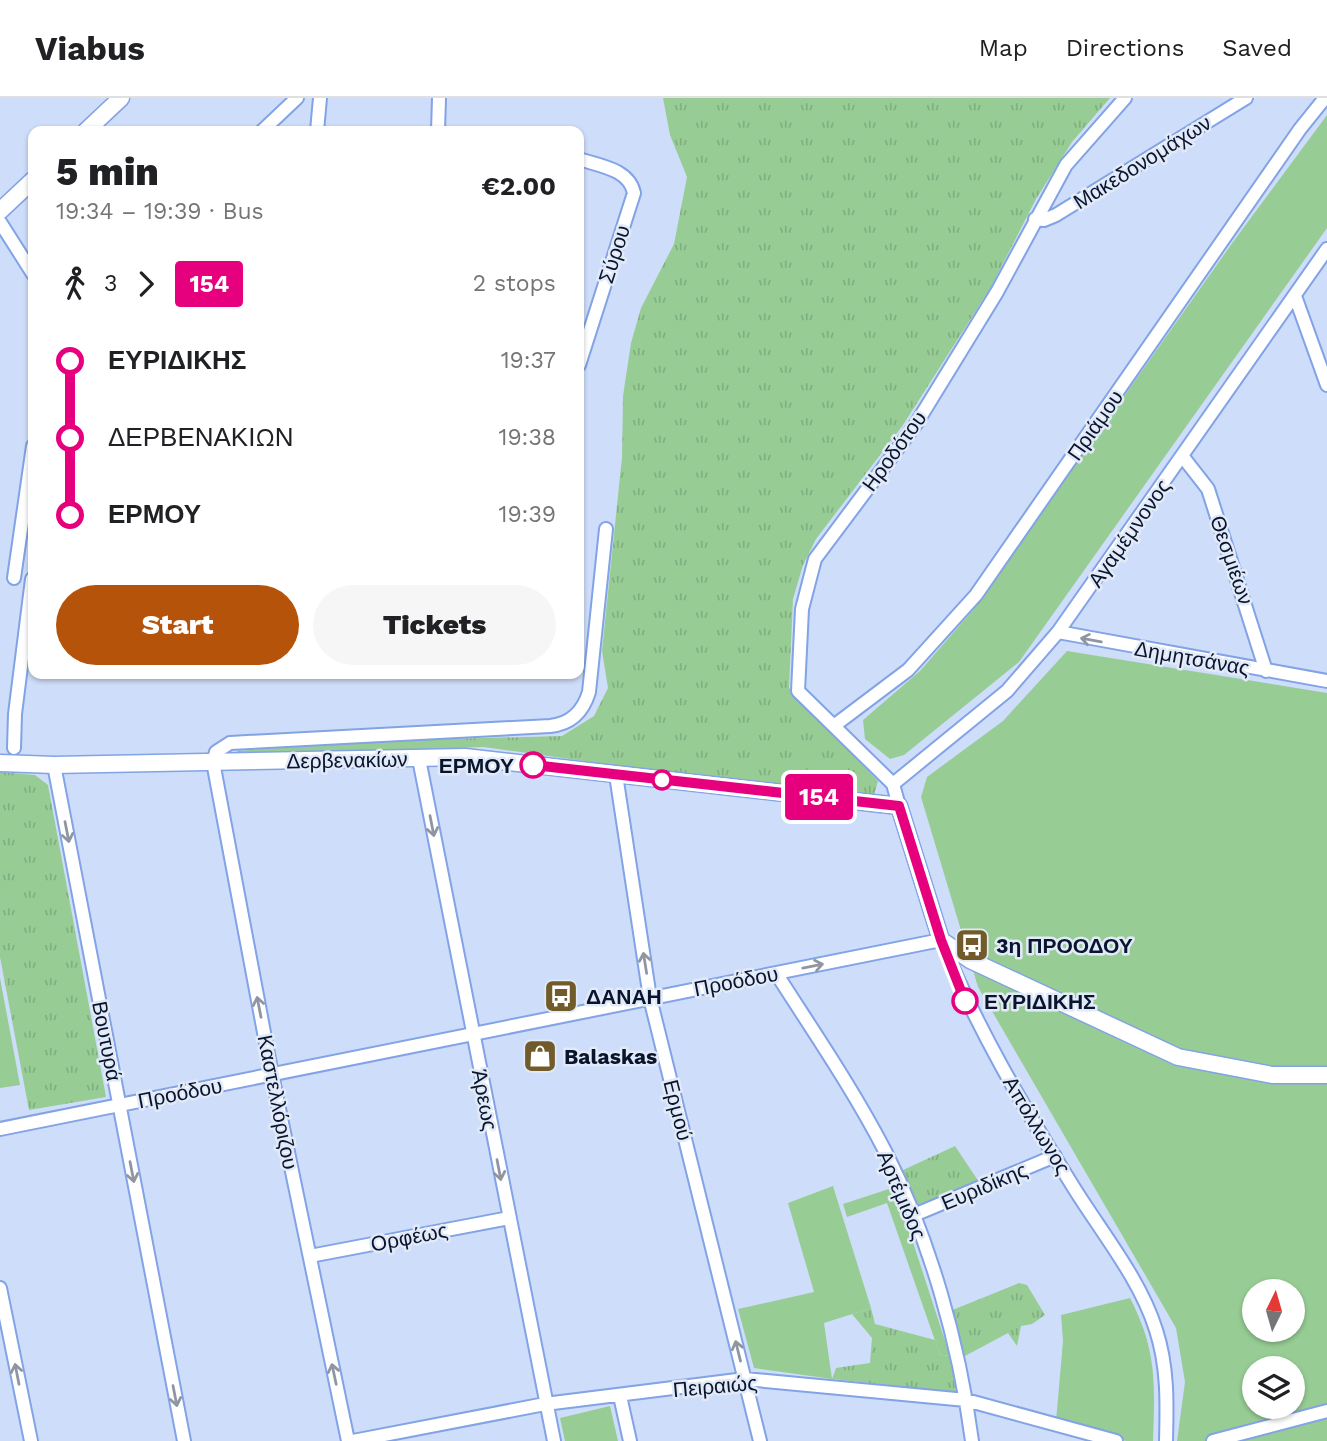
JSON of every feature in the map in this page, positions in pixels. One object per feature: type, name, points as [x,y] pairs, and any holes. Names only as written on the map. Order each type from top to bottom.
[{"type":"street","points":[[91,126],[121,98]]},
{"type":"street","points":[[267,126],[297,98]]},
{"type":"street","points":[[317,126],[320,98]]},
{"type":"street","points":[[438,126],[439,98]]},
{"type":"street","name":"Ηροδότου","points":[[899,806],[893,784],[798,691],[802,608],[815,559],[916,424],[998,292],[1066,165],[1125,98]]},
{"type":"street","name":"Μακεδονομάχων","points":[[1035,219],[1056,215],[1246,98]]},
{"type":"street","name":"Πριάμου","points":[[835,725],[908,670],[976,595],[1300,129],[1325,98]]},
{"type":"street","name":"Σύρου","points":[[584,161],[622,174],[632,183],[634,193],[584,349]]},
{"type":"street","points":[[0,211],[28,185]]},
{"type":"street","points":[[0,222],[28,266]]},
{"type":"street","name":"Αγαμέμνονος","points":[[893,784],[1007,691],[1058,632],[1327,249]]},
{"type":"street","points":[[1295,296],[1327,385]]},
{"type":"street","name":"Θεσμιέων","points":[[1183,457],[1208,489],[1266,671]]},
{"type":"street","points":[[14,578],[28,481]]},
{"type":"street","name":"Δερβενακίων","points":[[213,762],[216,752],[230,743],[554,726],[576,715],[589,692],[606,529]]},
{"type":"street","points":[[0,576],[28,579]]},
{"type":"street","points":[[14,748],[16,701],[28,610]]},
{"type":"street","name":"Δημητσάνας","points":[[1058,632],[1327,681]]},
{"type":"street","name":"Δερβενακίων","points":[[0,763],[54,765],[465,757],[899,806]]},
{"type":"street","name":"Άρεως","points":[[419,759],[554,1441]]},
{"type":"street","name":"Καστελλόριζου","points":[[213,762],[272,1074],[348,1441]]},
{"type":"street","name":"Βουτυρά","points":[[54,765],[184,1441]]},
{"type":"street","name":"Ερμού","points":[[616,775],[650,998],[760,1441]]},
{"type":"street","name":"Απόλλωνος","points":[[899,806],[941,940],[966,1003],[1055,1156],[1134,1284],[1156,1328],[1164,1359],[1167,1388],[1166,1441]]},
{"type":"street","points":[[941,940],[970,960],[1178,1057],[1272,1075],[1327,1075]]},
{"type":"street","name":"Προόδου","points":[[0,1129],[941,940]]},
{"type":"street","name":"Αρτέμιδος","points":[[776,973],[885,1151],[914,1215],[944,1306],[967,1400],[972,1441]]},
{"type":"street","name":"Ευριδίκης","points":[[914,1215],[1055,1156]]},
{"type":"street","name":"Ορφέως","points":[[310,1256],[509,1218]]},
{"type":"street","points":[[0,1288],[31,1441]]},
{"type":"street","name":"Πειραιώς","points":[[353,1441],[545,1404],[745,1379],[967,1400],[1116,1441]]},
{"type":"street","points":[[620,1396],[630,1441]]},
{"type":"street","points":[[1213,1441],[1327,1411]]},
{"type":"green space","points":[[663,98],[1110,98],[1072,142],[1036,199],[991,287],[903,425],[816,539],[803,565],[793,599],[789,688],[878,781],[874,795],[705,778],[484,747],[237,756],[237,751],[366,741],[562,736],[594,716],[608,688],[602,651],[622,457],[623,396],[631,343],[641,308],[674,244],[687,177],[670,135]]},
{"type":"green space","points":[[1327,115],[1327,228],[1019,662],[904,755],[890,759],[865,739],[863,720],[920,671],[973,610],[1233,242]]},
{"type":"green space","points":[[1067,651],[1327,693],[1327,1441],[1177,1441],[1185,1382],[1176,1328],[978,987],[921,797],[927,777],[1003,721]]},
{"type":"green space","points":[[0,772],[35,775],[48,785],[106,1097],[29,1110],[0,957]]},
{"type":"green space","points":[[0,978],[20,1085],[0,1088]]},
{"type":"green space","points":[[955,1146],[979,1182],[917,1208],[901,1171]]},
{"type":"green space","points":[[833,1186],[871,1308],[824,1323],[832,1379],[754,1368],[738,1309],[814,1292],[788,1203]]},
{"type":"green space","points":[[895,1187],[950,1356],[940,1355],[887,1203],[847,1217],[843,1204]]},
{"type":"green space","points":[[1019,1283],[1027,1285],[1045,1315],[1032,1324],[1021,1326],[1017,1346],[1008,1333],[963,1357],[950,1311]]},
{"type":"green space","points":[[1130,1298],[1150,1351],[1154,1384],[1153,1441],[1126,1441],[1056,1421],[1063,1341],[1061,1315]]},
{"type":"green space","points":[[871,1308],[875,1324],[935,1340],[940,1355],[950,1356],[956,1392],[832,1379],[836,1368],[870,1363],[872,1338],[852,1314]]},
{"type":"green space","points":[[610,1406],[618,1441],[565,1441],[560,1418]]},
{"type":"bus line","name":"154","points":[[533,765],[899,806],[941,940],[965,1001]]},
{"type":"place","name":"ΕΡΜΟΥ","points":[[533,765]]},
{"type":"place","name":"3η ΠΡΟΟΔΟΥ","points":[[972,945]]},
{"type":"place","name":"ΔΑΝΑΗ","points":[[561,996]]},
{"type":"place","name":"ΕΥΡΙΔΙΚΗΣ","points":[[965,1001]]},
{"type":"place","name":"Balaskas","points":[[540,1056]]}]
